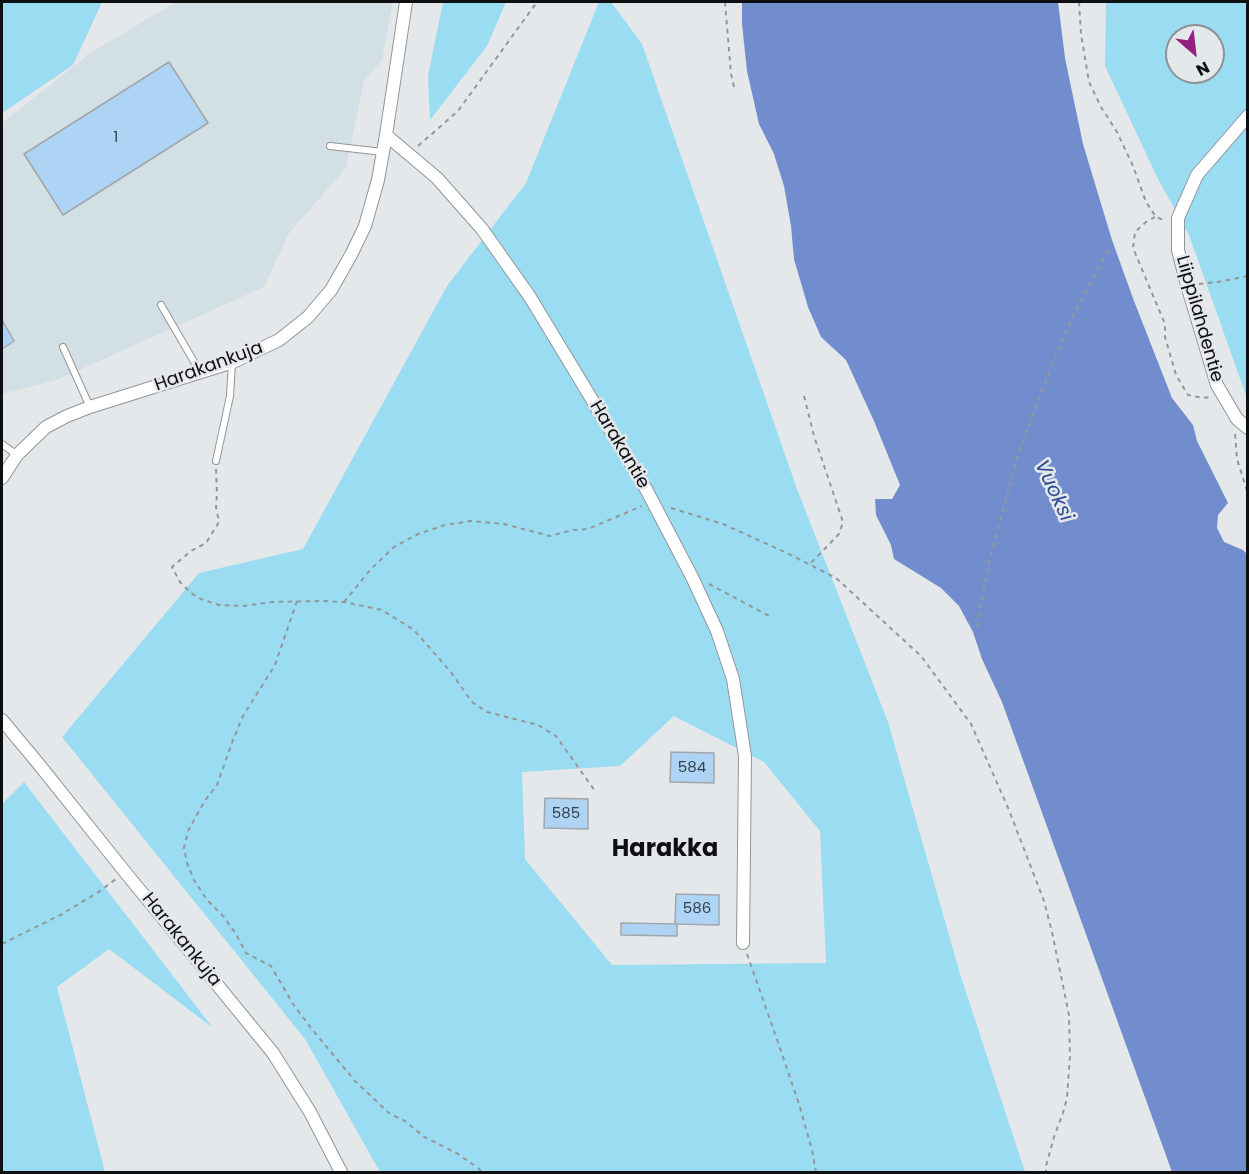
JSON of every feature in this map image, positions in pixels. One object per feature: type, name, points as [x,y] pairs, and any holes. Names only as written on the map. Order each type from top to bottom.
[{"type":"street","points":[[386,135],[406,2]]},
{"type":"street","name":"Liippilahdentie","points":[[1248,116],[1197,175],[1178,218],[1178,250],[1217,385],[1237,419],[1248,428]]},
{"type":"street","name":"Harakankuja","points":[[2,478],[17,454],[46,427],[90,407],[232,362],[279,340],[308,317],[331,290],[365,226],[378,180],[386,135]]},
{"type":"street","name":"Harakantie","points":[[386,135],[437,178],[482,229],[523,287],[653,502],[717,631],[733,679],[745,756],[743,943]]},
{"type":"street","name":"Harakankuja","points":[[2,720],[273,1053],[310,1112],[341,1173]]},
{"type":"lane","points":[[330,146],[383,153]]},
{"type":"lane","points":[[161,305],[200,372]]},
{"type":"lane","points":[[63,347],[90,407]]},
{"type":"lane","points":[[216,461],[231,396],[232,362]]},
{"type":"lane","points":[[2,444],[17,454]]},
{"type":"path","points":[[409,153],[458,111],[537,2]]},
{"type":"path","points":[[725,2],[731,74],[735,91]]},
{"type":"path","points":[[1079,2],[1081,34],[1089,82],[1117,132],[1146,202],[1156,217],[1178,226]]},
{"type":"path","points":[[1156,217],[1135,232],[1133,248],[1164,324],[1165,337],[1176,375],[1188,395],[1203,398],[1223,395]]},
{"type":"path","points":[[977,626],[989,561],[1018,455],[1072,317],[1107,250]]},
{"type":"path","points":[[1187,285],[1248,276]]},
{"type":"path","points":[[804,396],[814,436],[843,522],[839,534],[810,564]]},
{"type":"path","points":[[1237,419],[1235,434],[1237,459],[1248,494]]},
{"type":"path","points":[[216,461],[216,507],[219,522],[206,543],[191,551],[172,567],[180,582],[191,593],[219,604],[243,606],[297,601],[344,602],[382,610],[414,630],[450,671],[472,702],[487,712],[538,725],[556,736],[595,790]]},
{"type":"path","points":[[344,602],[371,568],[394,547],[418,534],[445,525],[471,521],[504,524],[550,536],[588,529],[653,502],[723,524],[788,552],[836,578],[921,656],[971,723],[1009,810],[1044,902],[1068,1015],[1070,1056],[1067,1098],[1054,1137],[1046,1173]]},
{"type":"path","points":[[692,577],[771,617]]},
{"type":"path","points":[[297,601],[275,665],[243,716],[217,785],[204,802],[188,831],[184,848],[187,863],[194,880],[207,900],[224,917],[246,953],[271,966],[292,1004],[355,1081],[390,1113],[405,1121],[423,1136],[458,1154],[482,1173]]},
{"type":"path","points":[[2,944],[62,914],[97,893],[125,872]]},
{"type":"path","points":[[743,943],[795,1094],[812,1150],[816,1173]]},
{"type":"shaded area","points":[[2,2],[102,2],[73,65],[2,113]]},
{"type":"shaded area","points":[[176,2],[393,2],[382,60],[364,81],[346,168],[289,233],[264,287],[57,380],[2,394],[2,123],[92,52]]},
{"type":"shaded area","points":[[443,2],[506,2],[487,46],[430,120],[428,76]]},
{"type":"shaded area","points":[[599,2],[611,2],[642,44],[797,489],[888,722],[961,977],[1025,1172],[380,1172],[305,1039],[62,737],[199,573],[303,549],[447,286],[526,183]],"holes":[[[674,716],[764,762],[820,831],[826,963],[612,965],[525,859],[522,772],[620,766]]]},
{"type":"shaded area","points":[[1106,2],[1247,2],[1247,398],[1189,235],[1157,177],[1105,66]]},
{"type":"shaded area","points":[[24,782],[213,1028],[109,949],[57,987],[105,1172],[2,1172],[2,804]]},
{"type":"water","name":"Vuoksi","points":[[742,2],[1058,2],[1065,58],[1083,144],[1112,240],[1172,398],[1193,425],[1197,441],[1228,503],[1218,515],[1217,528],[1224,542],[1247,554],[1247,1172],[1172,1172],[1002,702],[982,659],[973,632],[959,606],[941,588],[894,559],[891,545],[876,515],[875,499],[892,499],[900,485],[846,360],[821,337],[808,307],[794,259],[784,186],[774,154],[759,124],[747,71]]},
{"type":"building","points":[[169,62],[208,123],[63,215],[24,154]]},
{"type":"building","points":[[2,320],[14,341],[2,349]]},
{"type":"building","points":[[671,752],[714,753],[714,783],[670,782]]},
{"type":"building","points":[[545,798],[588,799],[588,829],[544,828]]},
{"type":"building","points":[[676,894],[719,895],[719,925],[675,924]]},
{"type":"building","points":[[621,923],[677,924],[677,936],[621,935]]},
{"type":"district","name":"Harakka","points":[[665,850]]}]
